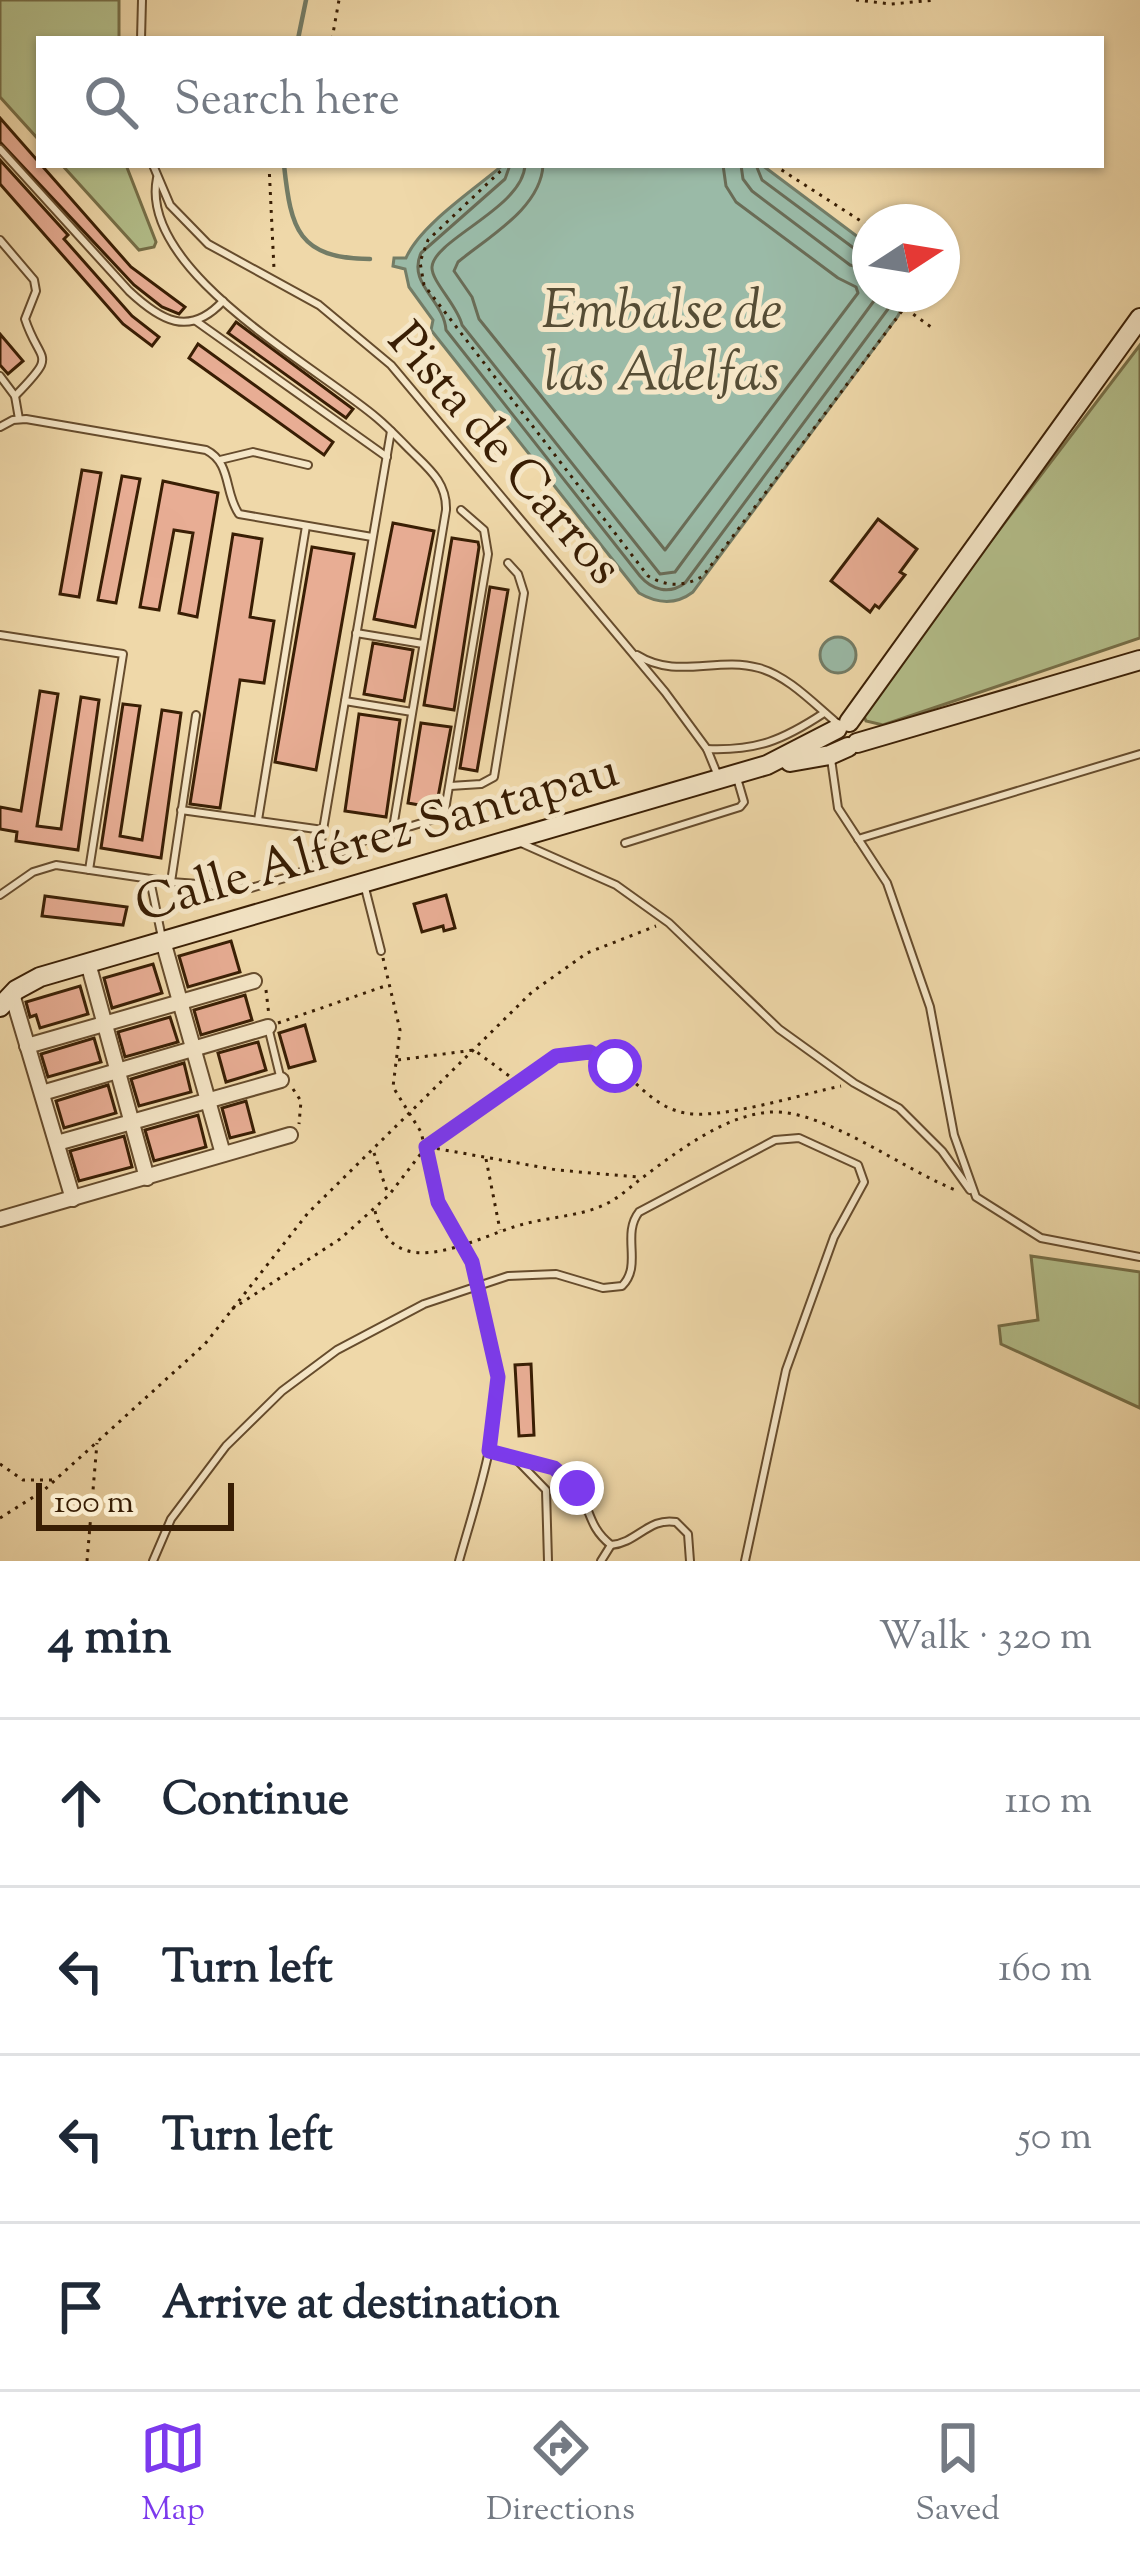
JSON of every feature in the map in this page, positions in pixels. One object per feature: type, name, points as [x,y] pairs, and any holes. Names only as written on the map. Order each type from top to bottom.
[{"type":"main road","points":[[843,733],[1140,318]]},
{"type":"main road","name":"Calle Alférez Santapau","points":[[6,1000],[40,977],[767,765],[843,733],[896,729],[1140,660]]},
{"type":"street","points":[[163,941],[223,1154]]},
{"type":"street","points":[[88,963],[147,1178]]},
{"type":"street","points":[[27,1046],[254,981]]},
{"type":"street","points":[[6,1000],[27,1046],[73,1199]]},
{"type":"street","points":[[42,1093],[268,1027]]},
{"type":"street","points":[[56,1143],[281,1080]]},
{"type":"street","points":[[0,1219],[290,1135]]},
{"type":"lane","points":[[141,36],[142,0]]},
{"type":"lane","points":[[0,149],[139,300],[175,323],[212,314],[223,301]]},
{"type":"lane","name":"Pista de Carros","points":[[154,168],[170,205],[196,233],[228,257],[319,305],[392,364],[633,653],[727,777]]},
{"type":"lane","points":[[157,178],[153,196],[162,224],[187,262],[223,301],[392,431],[439,480],[445,493],[392,834]]},
{"type":"lane","points":[[0,240],[34,280],[36,291],[25,319],[43,354],[39,370],[15,396]]},
{"type":"lane","points":[[196,321],[387,457]]},
{"type":"lane","points":[[0,376],[15,396],[19,419]]},
{"type":"lane","points":[[0,427],[19,419],[206,450],[220,460],[235,512],[373,538]]},
{"type":"lane","points":[[316,865],[392,431]]},
{"type":"lane","points":[[220,460],[253,452],[308,465]]},
{"type":"lane","points":[[0,895],[56,865],[250,888],[316,865],[360,842],[442,818],[488,554],[484,530],[461,510]]},
{"type":"lane","points":[[258,820],[306,526]]},
{"type":"lane","points":[[450,786],[481,784],[494,777],[524,593],[518,574],[508,563]]},
{"type":"lane","points":[[356,633],[423,644]]},
{"type":"lane","points":[[0,635],[124,655],[89,870]]},
{"type":"lane","points":[[633,653],[676,669],[742,665],[764,670],[843,733]]},
{"type":"lane","points":[[345,701],[412,712]]},
{"type":"lane","points":[[171,882],[196,715]]},
{"type":"lane","points":[[707,749],[744,750],[843,733]]},
{"type":"lane","points":[[843,733],[838,808],[887,883],[930,1007],[954,1135],[976,1197]]},
{"type":"lane","points":[[858,838],[1140,754]]},
{"type":"lane","points":[[625,843],[740,807],[744,802],[727,777]]},
{"type":"lane","points":[[182,810],[322,830]]},
{"type":"lane","points":[[512,839],[616,885],[669,923],[779,1029],[854,1083],[899,1108],[942,1150],[976,1197],[1041,1238],[1140,1257]]},
{"type":"lane","points":[[149,878],[163,941]]},
{"type":"lane","points":[[363,883],[381,951]]},
{"type":"lane","points":[[268,1027],[281,1080]]},
{"type":"lane","points":[[154,1561],[171,1519],[210,1465],[282,1391],[351,1342],[424,1304],[508,1276],[538,1273],[573,1277],[603,1288],[622,1286],[632,1273],[630,1226],[639,1212],[775,1140],[799,1138],[861,1168],[864,1182],[834,1237],[786,1370],[745,1561]]},
{"type":"lane","points":[[459,1561],[489,1451],[498,1377],[472,1262]]},
{"type":"lane","points":[[489,1451],[554,1468],[570,1480],[582,1496],[592,1526],[611,1545]]},
{"type":"lane","points":[[515,1458],[540,1478],[546,1490],[548,1561]]},
{"type":"lane","points":[[601,1561],[611,1545],[628,1542],[655,1523],[670,1520],[688,1534],[690,1561]]},
{"type":"path","points":[[333,36],[339,0]]},
{"type":"path","points":[[856,0],[891,4],[936,0]]},
{"type":"path","points":[[269,168],[276,283]]},
{"type":"path","points":[[505,168],[428,240],[421,254],[422,278],[428,292],[656,581],[682,585],[703,576],[902,312]]},
{"type":"path","points":[[779,168],[852,215]]},
{"type":"path","points":[[911,312],[932,327]]},
{"type":"path","points":[[0,1518],[56,1479],[205,1343],[308,1213],[532,992],[607,944],[669,923]]},
{"type":"path","points":[[381,951],[400,1030],[393,1088],[426,1147],[438,1202],[472,1262]]},
{"type":"path","points":[[254,981],[268,993],[268,1027],[390,985]]},
{"type":"path","points":[[397,1060],[474,1050],[517,1082]]},
{"type":"path","points":[[230,1310],[340,1239],[375,1209],[426,1147],[556,1056],[590,1052],[667,1108],[695,1115],[854,1083]]},
{"type":"path","points":[[281,1080],[297,1094],[302,1109],[290,1135]]},
{"type":"path","points":[[728,1110],[730,1122]]},
{"type":"path","points":[[375,1209],[384,1233],[404,1250],[431,1254],[500,1230],[604,1205],[730,1122],[770,1112],[800,1115],[930,1180],[976,1197]]},
{"type":"path","points":[[426,1147],[642,1178]]},
{"type":"path","points":[[373,1151],[388,1195]]},
{"type":"path","points":[[486,1157],[500,1230]]},
{"type":"path","points":[[86,1561],[97,1443]]},
{"type":"path","points":[[0,1464],[22,1480],[56,1479]]},
{"type":"green space","points":[[0,0],[119,0],[119,36],[36,36],[36,137],[0,97]]},
{"type":"green space","points":[[65,168],[127,168],[156,242],[154,247],[139,250]]},
{"type":"green space","points":[[1140,345],[1140,638],[883,725],[866,721],[864,716],[964,576]]},
{"type":"green space","points":[[1031,1256],[1140,1272],[1140,1408],[1001,1344],[999,1326],[1038,1320]]},
{"type":"water","name":"Embalse de las Adelfas","points":[[499,168],[766,168],[852,232],[852,312],[900,312],[693,592],[660,601],[639,593],[431,330],[433,320],[409,287],[405,269],[393,266],[394,258],[406,258],[435,220]]},
{"type":"water","points":[[838,637],[851,642],[856,655],[851,668],[838,673],[825,668],[820,655],[825,642]]},
{"type":"building","points":[[0,118],[36,159],[36,168],[44,168],[131,267],[185,307],[179,314],[134,285],[0,142]]},
{"type":"building","points":[[0,160],[132,316],[159,337],[152,346],[123,324],[0,184]]},
{"type":"building","points":[[236,322],[353,409],[346,418],[228,333]]},
{"type":"building","points":[[0,334],[23,361],[8,374],[0,365]]},
{"type":"building","points":[[198,344],[333,442],[324,455],[189,358]]},
{"type":"building","points":[[82,470],[101,473],[79,597],[60,594]]},
{"type":"building","points":[[122,476],[140,479],[116,603],[98,600]]},
{"type":"building","points":[[163,481],[218,493],[197,617],[179,613],[193,533],[174,530],[159,610],[140,607]]},
{"type":"building","points":[[878,519],[917,549],[900,572],[905,575],[879,608],[875,605],[870,612],[831,581]]},
{"type":"building","points":[[393,523],[434,531],[415,627],[374,619]]},
{"type":"building","points":[[233,534],[262,539],[250,617],[274,621],[264,683],[240,680],[220,808],[190,804]]},
{"type":"building","points":[[452,538],[478,542],[479,547],[454,710],[424,705]]},
{"type":"building","points":[[312,547],[354,554],[316,770],[275,762]]},
{"type":"building","points":[[490,587],[508,590],[477,771],[460,768]]},
{"type":"building","points":[[373,643],[413,650],[404,701],[364,694]]},
{"type":"building","points":[[40,691],[58,694],[37,826],[61,829],[81,697],[99,700],[78,850],[16,841],[17,832],[0,829],[0,807],[21,811]]},
{"type":"building","points":[[123,704],[140,706],[120,836],[142,840],[162,710],[181,713],[161,858],[101,848]]},
{"type":"building","points":[[359,714],[400,720],[386,817],[345,811]]},
{"type":"building","points":[[421,723],[451,727],[436,808],[408,803]]},
{"type":"building","points":[[446,895],[455,928],[422,932],[414,904]]},
{"type":"building","points":[[45,896],[127,907],[123,925],[42,916]]},
{"type":"building","points":[[231,941],[240,972],[188,987],[179,956]]},
{"type":"building","points":[[153,964],[162,993],[112,1008],[104,978]]},
{"type":"building","points":[[80,986],[88,1014],[40,1028],[36,1015],[30,1017],[26,1002]]},
{"type":"building","points":[[245,995],[252,1020],[201,1035],[194,1010]]},
{"type":"building","points":[[170,1017],[178,1042],[125,1057],[118,1032]]},
{"type":"building","points":[[305,1025],[315,1061],[289,1068],[279,1033]]},
{"type":"building","points":[[94,1038],[101,1062],[48,1077],[41,1054]]},
{"type":"building","points":[[258,1042],[266,1070],[226,1082],[218,1053]]},
{"type":"building","points":[[184,1063],[191,1092],[139,1106],[131,1079]]},
{"type":"building","points":[[108,1085],[116,1113],[64,1128],[56,1101]]},
{"type":"building","points":[[246,1101],[254,1132],[230,1138],[222,1108]]},
{"type":"building","points":[[198,1115],[206,1147],[154,1161],[145,1130]]},
{"type":"building","points":[[124,1136],[132,1167],[79,1181],[70,1151]]},
{"type":"building","points":[[531,1364],[534,1435],[519,1436],[515,1365]]},
{"type":"waterway","points":[[299,36],[306,0]]},
{"type":"waterway","points":[[284,168],[290,207],[303,236],[327,253],[370,259]]},
{"type":"route","points":[[577,1488],[554,1468],[489,1451],[498,1377],[472,1262],[438,1202],[426,1147],[556,1056],[590,1052],[615,1066]]}]
